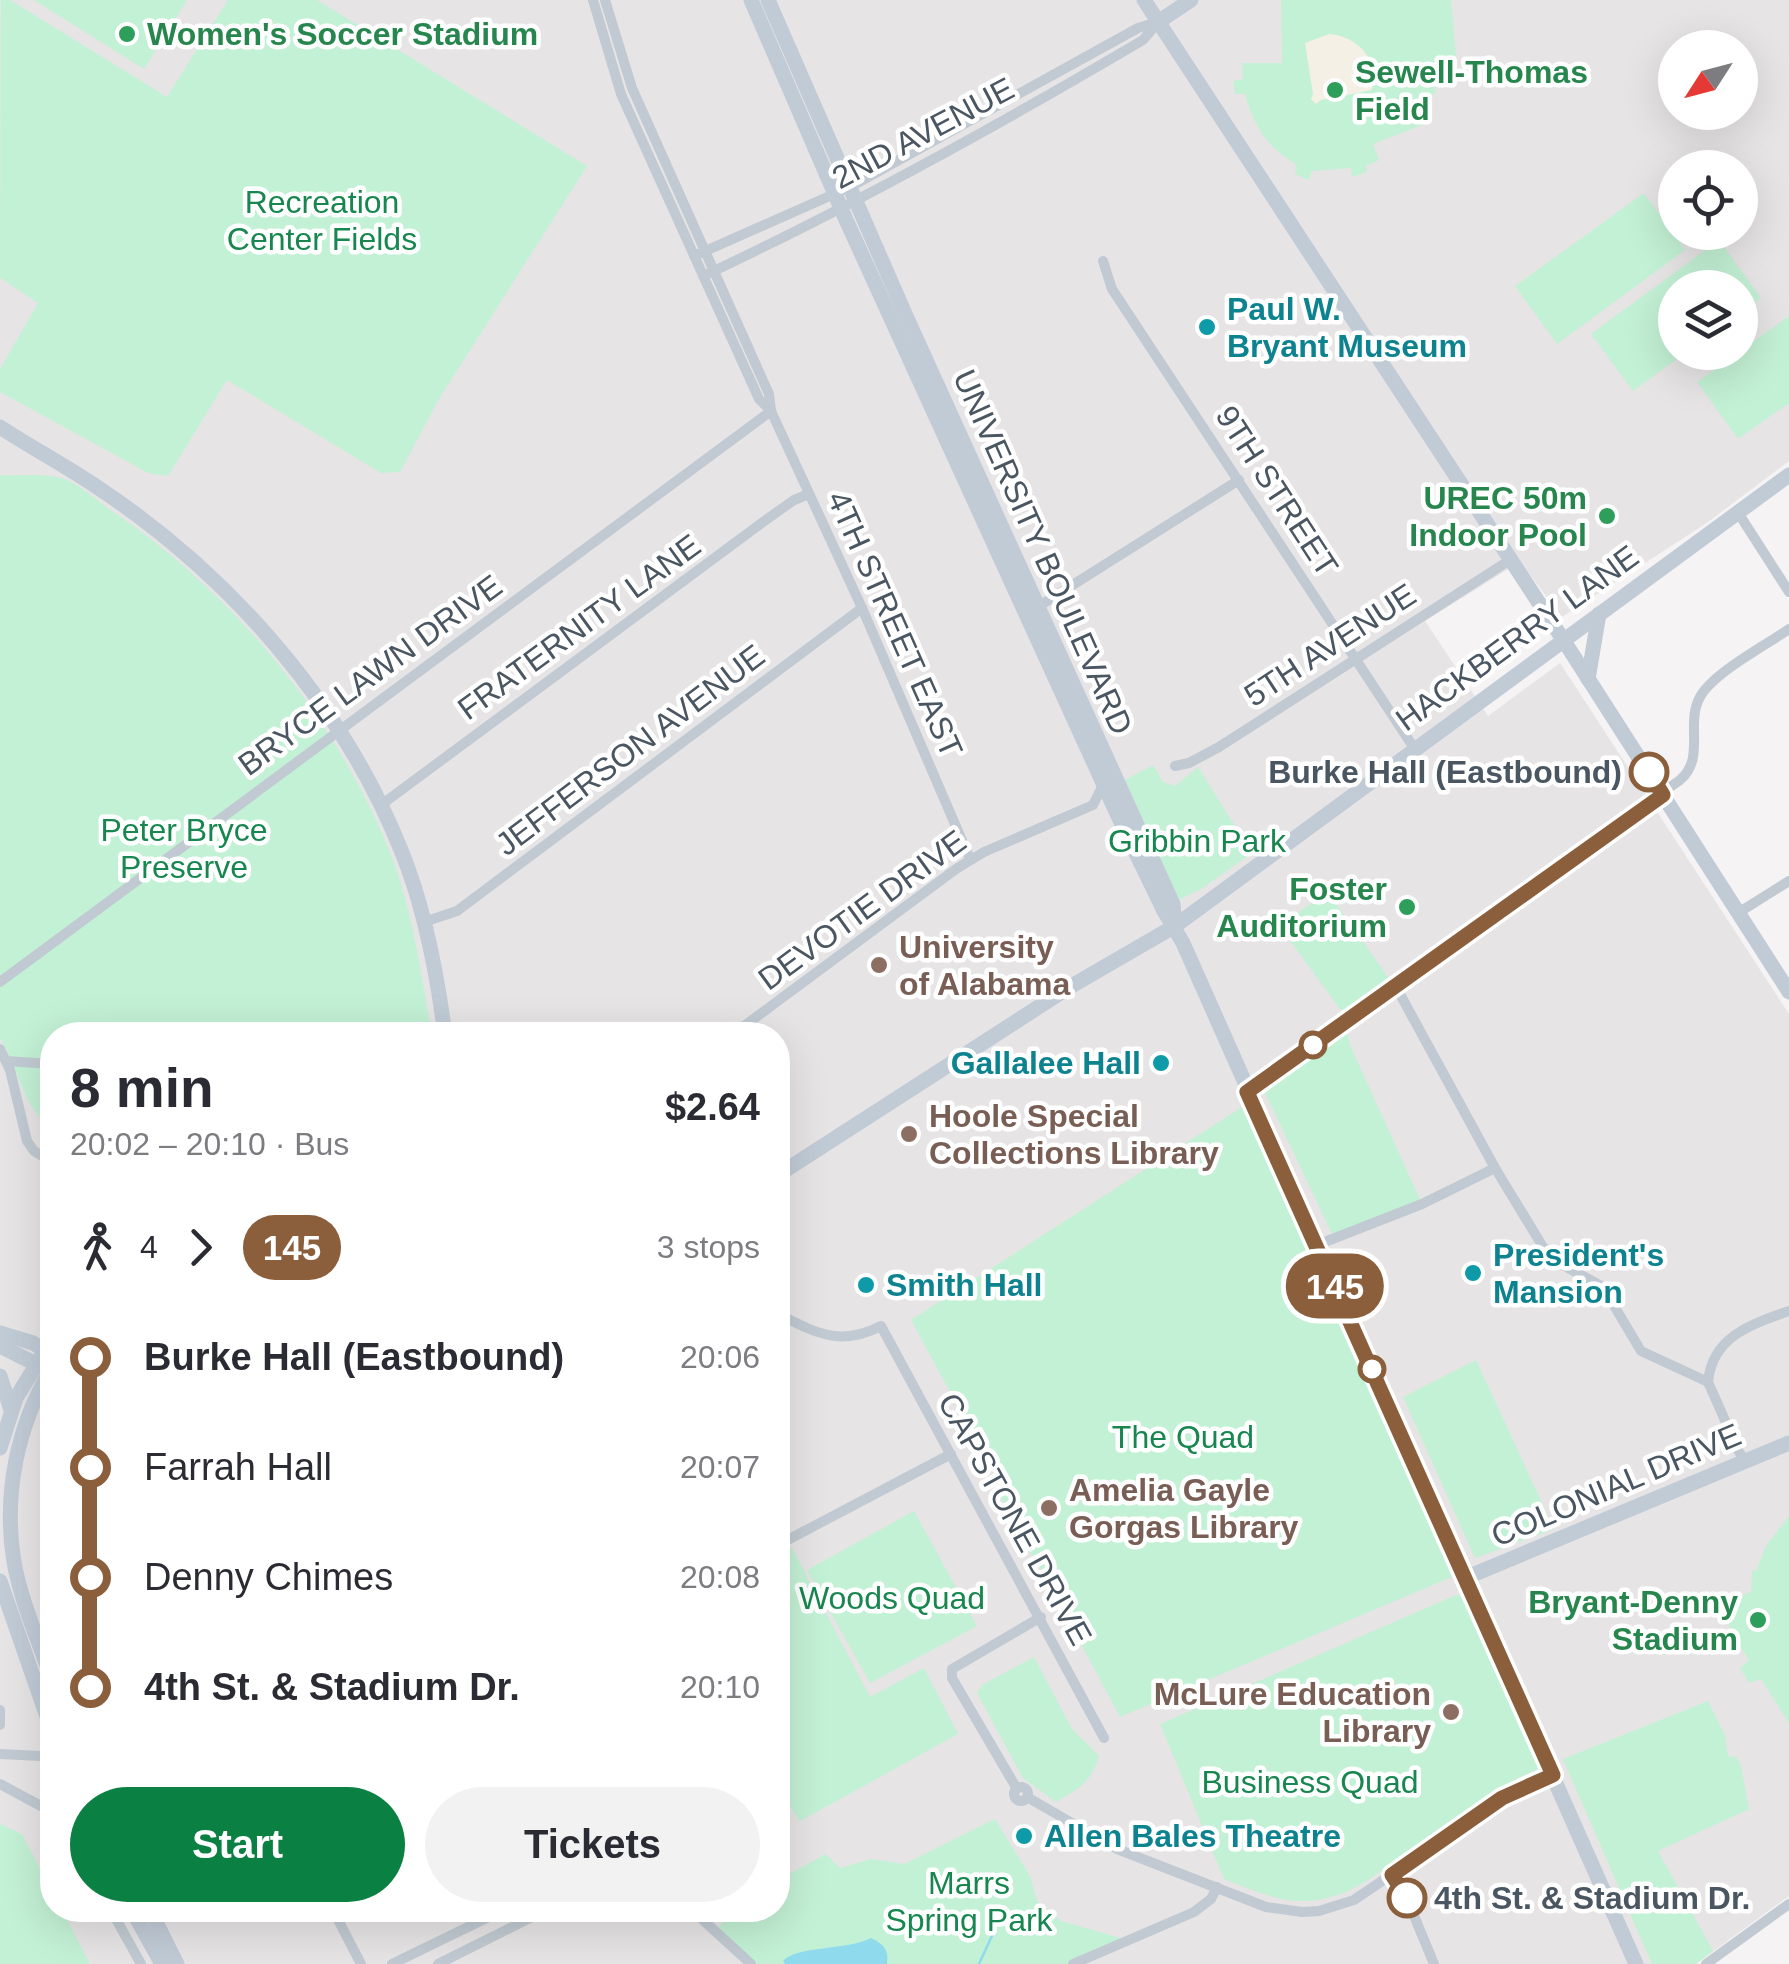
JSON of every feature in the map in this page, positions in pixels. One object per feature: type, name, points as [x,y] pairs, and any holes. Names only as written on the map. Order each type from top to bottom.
[{"type":"main road","points":[[750,0],[845,198]]},
{"type":"main road","points":[[768,0],[845,198]]},
{"type":"main road","points":[[1144,0],[1789,992]]},
{"type":"main road","name":"2ND AVENUE","points":[[1158,22],[1191,0]]},
{"type":"main road","name":"UNIVERSITY BOULEVARD","points":[[845,198],[1032,610],[1173,904],[1175,926]]},
{"type":"main road","points":[[0,428],[100,488],[182,553],[283,653],[339,728],[402,852],[424,922],[443,1022]]},
{"type":"main road","name":"HACKBERRY LANE","points":[[790,1167],[1022,1016],[1175,926],[1789,475]]},
{"type":"main road","name":"UNIVERSITY BOULEVARD","points":[[1032,610],[1120,818],[1175,926],[1636,1964]]},
{"type":"main road","points":[[1588,679],[1599,614]]},
{"type":"main road","points":[[0,1333],[40,1354]]},
{"type":"main road","points":[[0,1346],[40,1356]]},
{"type":"main road","points":[[0,1448],[11,1410],[40,1369]]},
{"type":"main road","points":[[0,1376],[11,1410]]},
{"type":"main road","points":[[40,1381],[16,1456],[10,1507],[14,1561],[40,1646]]},
{"type":"main road","name":"COLONIAL DRIVE","points":[[1465,1578],[1789,1443]]},
{"type":"main road","points":[[0,1581],[40,1696]]},
{"type":"main road","points":[[139,1922],[162,1964]]},
{"type":"main road","points":[[156,1922],[176,1964]]},
{"type":"street","name":"4TH STREET EAST","points":[[593,0],[621,94],[759,399],[771,411]]},
{"type":"street","name":"4TH STREET EAST","points":[[605,0],[632,88],[715,270],[769,394],[771,411],[862,608],[970,860]]},
{"type":"street","name":"2ND AVENUE","points":[[694,256],[845,198],[1079,79],[1143,40],[1158,22]]},
{"type":"street","name":"2ND AVENUE","points":[[703,276],[1138,28],[1158,22]]},
{"type":"street","name":"9TH STREET","points":[[1103,260],[1112,289],[1414,748]]},
{"type":"street","name":"BRYCE LAWN DRIVE","points":[[0,982],[771,411]]},
{"type":"street","points":[[1032,610],[1238,480]]},
{"type":"street","name":"FRATERNITY LANE","points":[[381,805],[752,530],[809,494]]},
{"type":"street","points":[[1737,511],[1789,592]]},
{"type":"street","name":"5TH AVENUE","points":[[1175,766],[1190,763],[1219,746],[1510,560]]},
{"type":"street","name":"JEFFERSON AVENUE","points":[[424,922],[452,914],[862,608]]},
{"type":"street","points":[[1247,1092],[1687,775],[1692,765],[1694,718],[1700,696],[1789,630]]},
{"type":"street","name":"DEVOTIE DRIVE","points":[[750,1022],[970,860],[1093,804],[1104,782]]},
{"type":"street","points":[[1082,810],[1102,810],[1120,818]]},
{"type":"street","points":[[1738,914],[1789,881]]},
{"type":"street","points":[[1395,985],[1543,1247],[1561,1264],[1608,1292],[1641,1351],[1708,1382]]},
{"type":"street","points":[[40,1062],[3,1055],[27,1141],[40,1155]]},
{"type":"street","points":[[1317,1245],[1422,1204],[1496,1168]]},
{"type":"street","points":[[1746,1461],[1708,1382],[1714,1358],[1725,1342],[1789,1311]]},
{"type":"street","name":"CAPSTONE DRIVE","points":[[790,1319],[824,1334],[848,1338],[881,1326],[1104,1738]]},
{"type":"street","points":[[790,1539],[951,1454]]},
{"type":"street","points":[[1041,1617],[955,1665],[952,1678],[1016,1788],[1017,1800],[1028,1797],[1117,1848],[1266,1907],[1319,1912],[1354,1900],[1502,1798],[1553,1775]]},
{"type":"street","points":[[0,1710],[0,1725]]},
{"type":"street","points":[[0,1754],[40,1756]]},
{"type":"street","points":[[0,1784],[40,1806]]},
{"type":"street","points":[[1392,1875],[1405,1894],[1434,1964]]},
{"type":"street","points":[[1073,1964],[1194,1912],[1211,1898],[1217,1887]]},
{"type":"street","points":[[1706,1964],[1789,1904]]},
{"type":"street","points":[[118,1922],[141,1964]]},
{"type":"street","points":[[338,1922],[361,1964]]},
{"type":"street","points":[[392,1964],[479,1922]]},
{"type":"street","points":[[438,1964],[522,1922]]},
{"type":"street","points":[[705,1922],[751,1964]]},
{"type":"street","points":[[418,1964],[422,1950]]},
{"type":"street","points":[[1721,1954],[1728,1964]]},
{"type":"shaded area","name":"University of Alabama","points":[[0,0],[1789,0],[1789,461],[1708,522],[1562,617],[1520,562],[1425,621],[1488,716],[1560,663],[1789,1014],[1789,1896],[1696,1964],[0,1964]]},
{"type":"green space","name":"Recreation Center Fields","points":[[1,0],[10,0],[167,97],[228,0],[317,0],[587,166],[439,399],[400,472],[381,473],[227,380],[168,476],[148,473],[0,392],[0,369],[38,303],[0,278]]},
{"type":"green space","name":"Women's Soccer Stadium","points":[[34,0],[187,0],[144,69]]},
{"type":"green space","name":"Sewell-Thomas Field","points":[[1281,0],[1451,0],[1458,77],[1434,85],[1436,93],[1419,100],[1427,123],[1373,144],[1379,160],[1366,166],[1367,172],[1352,177],[1351,168],[1312,171],[1309,180],[1295,174],[1297,165],[1263,135],[1245,94],[1235,94],[1233,81],[1243,79],[1242,63],[1282,63]]},
{"type":"green space","points":[[1644,193],[1658,212],[1658,250],[1685,250],[1557,344],[1515,286]]},
{"type":"green space","points":[[1705,250],[1726,250],[1741,270],[1678,270]]},
{"type":"green space","points":[[1658,285],[1658,370],[1662,370],[1633,391],[1591,334]]},
{"type":"green space","points":[[1789,316],[1789,403],[1738,439],[1697,382],[1714,370],[1758,370],[1758,338]]},
{"type":"green space","name":"Peter Bryce Preserve","points":[[0,475],[54,476],[87,492],[196,577],[270,654],[303,696],[360,787],[393,859],[414,934],[430,1022],[40,1022],[40,1118],[0,1038]]},
{"type":"green space","name":"Gribbin Park","points":[[1153,765],[1163,782],[1175,786],[1198,767],[1252,853],[1179,900],[1125,780]]},
{"type":"green space","points":[[1323,895],[1330,895],[1390,980],[1348,1011],[1340,1009],[1283,931],[1282,924]]},
{"type":"green space","points":[[1345,1021],[1350,1045],[1422,1204],[1334,1238],[1261,1084]]},
{"type":"green space","name":"The Quad","points":[[1242,1107],[1454,1576],[1120,1717],[1034,1556],[1027,1550],[1001,1497],[997,1479],[911,1320]]},
{"type":"green space","points":[[1476,1360],[1554,1529],[1475,1558],[1403,1397]]},
{"type":"green space","name":"Woods Quad","points":[[914,1511],[977,1626],[870,1683],[807,1570]]},
{"type":"green space","name":"Bryant-Denny Stadium","points":[[1789,1516],[1789,1723],[1761,1679],[1749,1683],[1740,1668],[1749,1660],[1731,1630],[1728,1614],[1733,1598],[1751,1592],[1752,1570],[1756,1571],[1766,1546]]},
{"type":"green space","points":[[790,1549],[870,1697],[924,1668],[958,1734],[800,1821],[790,1806]]},
{"type":"green space","name":"Business Quad","points":[[1456,1595],[1462,1596],[1485,1636],[1540,1768],[1491,1794],[1377,1874],[1337,1895],[1306,1901],[1285,1899],[1224,1879],[1160,1724]]},
{"type":"green space","points":[[1034,1657],[1072,1729],[1099,1756],[1084,1784],[1056,1802],[1023,1778],[977,1693],[982,1685]]},
{"type":"green space","points":[[1708,1701],[1725,1735],[1728,1756],[1736,1757],[1741,1766],[1749,1809],[1658,1851],[1713,1951],[1696,1964],[1652,1964],[1563,1759]]},
{"type":"green space","name":"Marrs Spring Park","points":[[995,1819],[1030,1876],[1037,1901],[1061,1921],[1127,1940],[1073,1964],[751,1964],[715,1931],[724,1922],[790,1922],[790,1874],[826,1854],[840,1868],[871,1859],[904,1864]]},
{"type":"green space","points":[[0,1824],[22,1834],[40,1869],[40,1922],[68,1922],[90,1964],[0,1964]]},
{"type":"sand","points":[[1329,34],[1350,40],[1365,52],[1373,69],[1372,90],[1316,104],[1311,99],[1305,43]]},
{"type":"water","points":[[871,1938],[885,1948],[887,1964],[783,1961],[800,1952]]},
{"type":"waterway","points":[[979,1964],[996,1927]]},
{"type":"bus line","name":"145","points":[[1407,1898],[1392,1875],[1502,1798],[1553,1775],[1247,1092],[1663,795],[1649,772]]},
{"type":"place","name":"Women's Soccer Stadium","points":[[127,34]]},
{"type":"place","name":"Sewell-Thomas Field","points":[[1335,90]]},
{"type":"place","name":"Paul W. Bryant Museum","points":[[1207,327]]},
{"type":"place","name":"UREC 50m Indoor Pool","points":[[1607,516]]},
{"type":"place","name":"Burke Hall (Eastbound)","points":[[1649,772]]},
{"type":"place","name":"Foster Auditorium","points":[[1407,907]]},
{"type":"place","name":"University of Alabama","points":[[879,965]]},
{"type":"place","name":"Gallalee Hall","points":[[1161,1063]]},
{"type":"place","name":"Hoole Special Collections Library","points":[[909,1134]]},
{"type":"place","name":"President's Mansion","points":[[1473,1273]]},
{"type":"place","name":"Smith Hall","points":[[866,1285]]},
{"type":"place","name":"Amelia Gayle Gorgas Library","points":[[1049,1508]]},
{"type":"place","name":"Bryant-Denny Stadium","points":[[1758,1620]]},
{"type":"place","name":"McLure Education Library","points":[[1451,1712]]},
{"type":"place","name":"Allen Bales Theatre","points":[[1024,1836]]},
{"type":"place","name":"4th St. & Stadium Dr.","points":[[1407,1898]]}]
